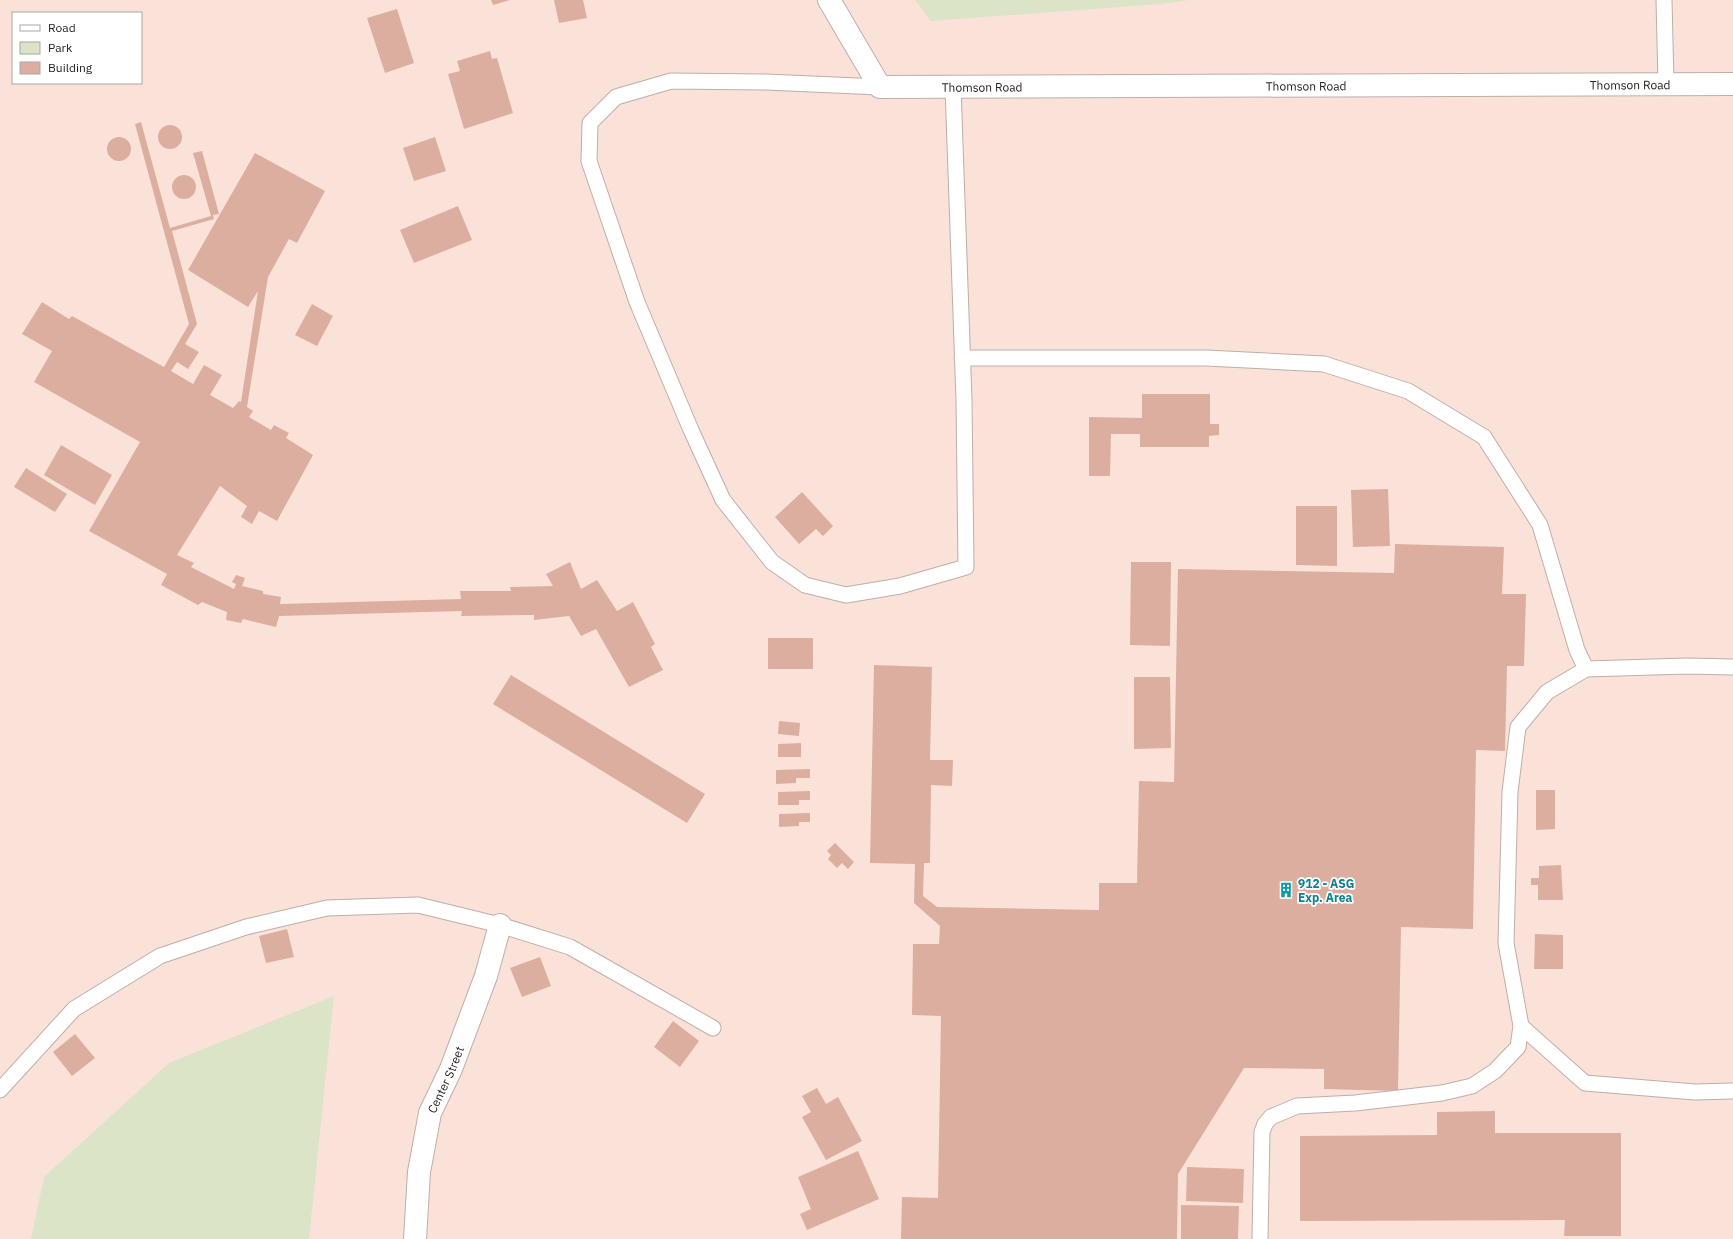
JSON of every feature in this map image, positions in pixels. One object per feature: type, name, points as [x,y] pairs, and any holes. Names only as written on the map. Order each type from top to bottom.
[{"type":"street","points":[[829,0],[880,87]]},
{"type":"street","name":"Thomson Road","points":[[880,87],[1733,84]]},
{"type":"street","name":"Center Street","points":[[415,1239],[419,1172],[430,1113],[451,1069],[486,976],[500,925]]},
{"type":"lane","points":[[1664,0],[1666,84]]},
{"type":"lane","points":[[880,87],[766,82],[671,81],[616,97],[590,123],[589,161],[636,302],[723,500],[772,562],[806,585],[846,594],[900,586],[966,567],[962,358],[953,87]]},
{"type":"lane","points":[[962,358],[1206,358],[1324,364],[1408,391],[1484,437],[1540,525],[1577,650],[1586,669]]},
{"type":"lane","points":[[1260,1239],[1262,1132],[1265,1124],[1271,1117],[1297,1106],[1355,1103],[1442,1092],[1472,1086],[1495,1071],[1518,1047],[1521,1026],[1506,943],[1510,792],[1518,726],[1547,692],[1586,669],[1687,666],[1733,667]]},
{"type":"lane","points":[[0,1090],[74,1009],[160,956],[246,927],[327,908],[418,905],[500,925],[570,947],[713,1028]]},
{"type":"lane","points":[[1521,1026],[1585,1084],[1695,1092],[1733,1092]]},
{"type":"shaded area","points":[[0,0],[1733,0],[1733,1239],[0,1239]]},
{"type":"green space","points":[[915,0],[1189,0],[1161,4],[931,21]]},
{"type":"green space","points":[[334,996],[309,1239],[31,1239],[44,1177],[169,1063]]},
{"type":"building","points":[[491,0],[510,0],[493,5]]},
{"type":"building","points":[[554,0],[583,0],[587,18],[559,23]]},
{"type":"building","points":[[397,9],[414,63],[385,73],[367,18]]},
{"type":"building","points":[[490,51],[492,59],[497,58],[513,113],[464,129],[448,74],[460,71],[457,61]]},
{"type":"building","points":[[141,122],[170,228],[211,216],[193,153],[202,151],[219,214],[213,215],[214,219],[172,231],[197,324],[185,344],[199,352],[188,369],[177,362],[171,371],[193,384],[204,365],[222,375],[210,395],[233,408],[239,401],[241,402],[258,291],[248,307],[188,270],[255,153],[325,191],[297,243],[289,239],[268,277],[247,407],[253,411],[249,417],[271,430],[274,425],[289,433],[286,438],[313,455],[277,521],[259,511],[252,524],[241,517],[247,506],[220,486],[177,555],[194,563],[191,567],[234,589],[236,584],[232,582],[236,575],[245,578],[242,586],[263,591],[263,594],[281,597],[280,604],[461,599],[460,591],[511,591],[510,587],[553,586],[546,574],[570,562],[581,589],[597,580],[617,611],[633,602],[655,644],[651,647],[663,670],[629,687],[596,629],[581,636],[569,616],[534,620],[534,615],[461,616],[462,611],[279,616],[276,627],[243,619],[241,623],[226,620],[227,612],[202,602],[198,605],[161,585],[167,574],[89,531],[140,442],[34,382],[52,351],[22,334],[42,302],[69,319],[72,316],[164,367],[189,324],[135,124]]},
{"type":"building","points":[[170,125],[179,128],[182,137],[179,146],[170,149],[161,146],[158,137],[161,128]]},
{"type":"building","points":[[119,137],[124,138],[130,144],[130,154],[124,160],[119,161],[114,160],[108,154],[107,149],[108,144],[114,138]]},
{"type":"building","points":[[435,137],[446,171],[414,181],[403,148]]},
{"type":"building","points":[[184,175],[193,178],[196,187],[193,196],[184,199],[175,196],[172,187],[175,178]]},
{"type":"building","points":[[458,206],[472,240],[414,263],[400,230]]},
{"type":"building","points":[[312,304],[333,316],[317,346],[295,335]]},
{"type":"building","points":[[1142,394],[1210,394],[1210,424],[1219,424],[1219,435],[1209,436],[1209,447],[1140,447],[1140,434],[1111,434],[1110,476],[1089,476],[1089,417],[1142,418]]},
{"type":"building","points":[[61,445],[112,475],[95,505],[44,475]]},
{"type":"building","points":[[26,468],[67,494],[55,512],[14,487]]},
{"type":"building","points":[[1388,489],[1390,546],[1353,547],[1351,490]]},
{"type":"building","points":[[802,492],[833,526],[823,536],[816,529],[799,544],[775,517]]},
{"type":"building","points":[[1296,506],[1337,506],[1337,566],[1296,565]]},
{"type":"building","name":"912 - ASG Exp. Area","points":[[1395,544],[1504,547],[1502,594],[1526,594],[1524,666],[1507,666],[1505,751],[1476,750],[1473,929],[1401,927],[1398,1091],[1324,1089],[1324,1069],[1244,1068],[1178,1174],[1177,1239],[901,1239],[902,1197],[938,1198],[941,1016],[912,1015],[913,944],[939,944],[940,926],[914,903],[915,864],[870,863],[874,665],[932,667],[930,760],[953,760],[952,786],[931,785],[930,863],[924,863],[923,896],[937,907],[1099,910],[1099,883],[1137,883],[1139,781],[1174,782],[1178,569],[1394,573]]},
{"type":"building","points":[[1131,562],[1171,562],[1170,646],[1130,645]]},
{"type":"building","points":[[768,638],[813,638],[813,669],[768,669]]},
{"type":"building","points":[[511,675],[705,794],[687,823],[493,704]]},
{"type":"building","points":[[1134,677],[1170,677],[1171,748],[1134,749]]},
{"type":"building","points":[[779,721],[800,723],[799,736],[778,734]]},
{"type":"building","points":[[801,743],[801,757],[778,757],[778,744]]},
{"type":"building","points":[[810,769],[810,778],[796,778],[796,783],[776,784],[776,770]]},
{"type":"building","points":[[1536,790],[1555,790],[1555,829],[1536,830]]},
{"type":"building","points":[[810,791],[810,800],[799,800],[799,805],[778,805],[778,792]]},
{"type":"building","points":[[810,813],[810,822],[799,822],[799,826],[779,827],[779,814]]},
{"type":"building","points":[[835,843],[854,862],[848,869],[842,863],[837,868],[828,859],[831,855],[827,851]]},
{"type":"building","points":[[1561,865],[1563,900],[1538,900],[1538,885],[1531,885],[1531,878],[1539,878],[1539,866]]},
{"type":"building","points":[[287,929],[294,957],[266,963],[259,936]]},
{"type":"building","points":[[1535,934],[1563,935],[1563,969],[1534,969]]},
{"type":"building","points":[[540,957],[551,986],[522,997],[510,968]]},
{"type":"building","points":[[673,1021],[699,1041],[680,1067],[654,1047]]},
{"type":"building","points":[[75,1034],[95,1058],[72,1076],[53,1052]]},
{"type":"building","points":[[817,1088],[826,1104],[838,1097],[862,1141],[826,1160],[802,1117],[811,1112],[802,1096]]},
{"type":"building","points":[[1495,1111],[1495,1133],[1621,1133],[1621,1236],[1564,1236],[1565,1220],[1300,1221],[1300,1136],[1437,1135],[1437,1112]]},
{"type":"building","points":[[858,1151],[879,1199],[807,1230],[800,1214],[811,1209],[798,1177]]},
{"type":"building","points":[[1187,1167],[1244,1169],[1243,1203],[1186,1201]]},
{"type":"building","points":[[1181,1205],[1239,1206],[1238,1239],[1181,1239]]},
{"type":"place","name":"912 - ASG Exp. Area","points":[[1286,890]]}]
